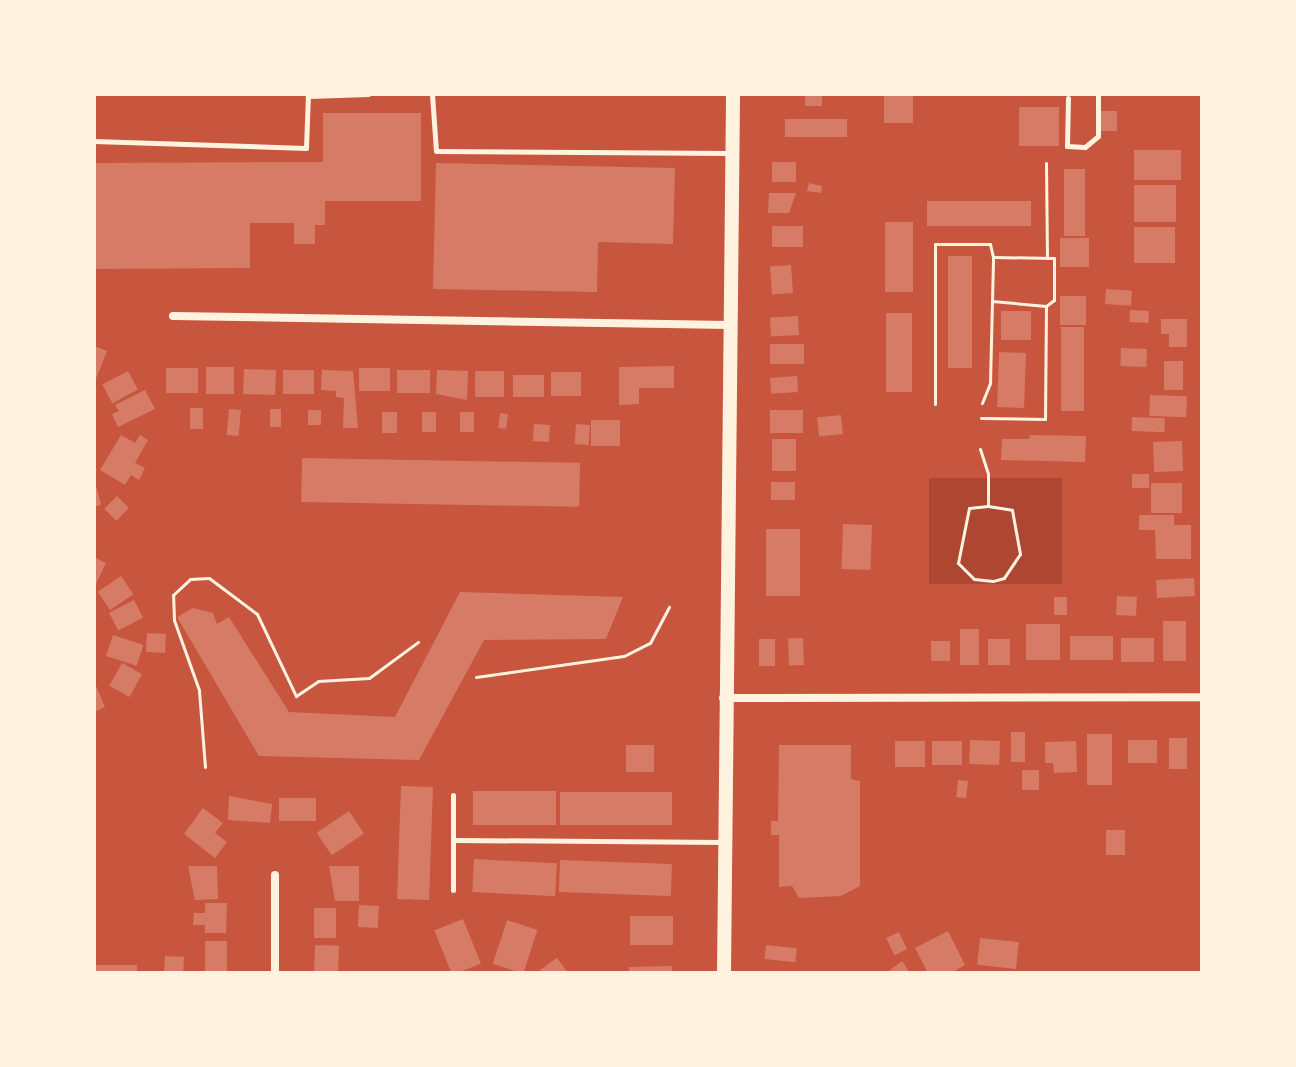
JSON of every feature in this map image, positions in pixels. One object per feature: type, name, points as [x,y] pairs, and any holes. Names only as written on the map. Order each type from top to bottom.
[{"type":"main road","points":[[724,973],[723,698],[733,94]]},
{"type":"street","points":[[173,316],[729,325]]},
{"type":"street","points":[[723,698],[1202,697]]},
{"type":"street","points":[[275,875],[275,973]]},
{"type":"lane","points":[[94,141],[306,148],[308,95],[368,94]]},
{"type":"lane","points":[[432,94],[436,151],[732,153]]},
{"type":"lane","points":[[1068,98],[1067,146],[1085,147],[1098,136],[1098,94]]},
{"type":"lane","points":[[453,795],[453,890]]},
{"type":"lane","points":[[454,840],[724,842]]},
{"type":"path","points":[[1046,163],[1047,258]]},
{"type":"path","points":[[935,404],[935,244],[990,244],[993,257],[990,383],[982,403]]},
{"type":"path","points":[[992,301],[1046,306],[1054,300],[1054,258],[993,257]]},
{"type":"path","points":[[981,418],[1045,419],[1046,306]]},
{"type":"path","points":[[980,449],[988,474],[988,506]]},
{"type":"path","points":[[988,506],[1012,510],[1020,554],[1004,578],[993,581],[974,579],[958,563],[969,508],[988,506]]},
{"type":"path","points":[[205,767],[199,690],[174,620],[173,595],[190,579],[209,578],[257,614],[296,696],[318,681],[369,678],[418,642]]},
{"type":"path","points":[[476,677],[624,656],[650,643],[669,607]]},
{"type":"shaded area","points":[[929,478],[1062,478],[1062,584],[929,584]]},
{"type":"building","points":[[805,94],[822,94],[822,106],[805,106]]},
{"type":"building","points":[[884,94],[913,94],[913,123],[884,123]]},
{"type":"building","points":[[1019,107],[1059,107],[1059,146],[1019,146]]},
{"type":"building","points":[[1099,111],[1117,111],[1117,131],[1099,131]]},
{"type":"building","points":[[323,113],[421,113],[421,201],[325,201],[325,225],[315,225],[315,244],[294,244],[294,223],[250,223],[250,268],[94,269],[94,163],[323,162]]},
{"type":"building","points":[[785,119],[847,119],[847,137],[785,137]]},
{"type":"building","points":[[1134,150],[1181,150],[1181,180],[1134,180]]},
{"type":"building","points":[[772,162],[796,162],[796,182],[772,182]]},
{"type":"building","points":[[436,163],[675,168],[673,244],[598,242],[597,292],[433,289]]},
{"type":"building","points":[[1064,169],[1085,169],[1085,236],[1064,236]]},
{"type":"building","points":[[809,183],[822,186],[821,193],[807,191]]},
{"type":"building","points":[[1134,185],[1176,185],[1176,222],[1134,222]]},
{"type":"building","points":[[769,193],[796,193],[789,213],[768,213]]},
{"type":"building","points":[[927,201],[1031,201],[1031,226],[927,226]]},
{"type":"building","points":[[885,222],[913,222],[913,292],[885,292]]},
{"type":"building","points":[[772,226],[803,226],[803,247],[772,247]]},
{"type":"building","points":[[1134,227],[1175,227],[1175,263],[1134,263]]},
{"type":"building","points":[[1060,238],[1089,238],[1089,267],[1060,267]]},
{"type":"building","points":[[948,256],[972,256],[972,368],[948,368]]},
{"type":"building","points":[[791,265],[793,293],[772,294],[770,266]]},
{"type":"building","points":[[1106,289],[1132,291],[1131,306],[1105,304]]},
{"type":"building","points":[[1060,296],[1086,296],[1086,325],[1060,325]]},
{"type":"building","points":[[1130,310],[1149,311],[1148,323],[1129,322]]},
{"type":"building","points":[[1001,311],[1031,311],[1031,340],[1001,340]]},
{"type":"building","points":[[886,313],[912,313],[912,392],[886,392]]},
{"type":"building","points":[[798,316],[799,335],[771,336],[770,317]]},
{"type":"building","points":[[1161,319],[1187,319],[1187,347],[1169,347],[1169,334],[1161,334]]},
{"type":"building","points":[[1061,327],[1084,327],[1084,411],[1061,411]]},
{"type":"building","points":[[770,344],[804,344],[804,364],[770,364]]},
{"type":"building","points":[[94,346],[107,351],[94,384]]},
{"type":"building","points":[[1121,348],[1147,349],[1146,367],[1120,366]]},
{"type":"building","points":[[999,352],[1026,353],[1024,408],[997,407]]},
{"type":"building","points":[[1164,361],[1183,361],[1183,390],[1164,390]]},
{"type":"building","points":[[674,366],[674,388],[639,388],[639,404],[619,405],[619,367]]},
{"type":"building","points":[[206,367],[234,367],[234,394],[206,394]]},
{"type":"building","points":[[166,368],[198,368],[198,393],[166,393]]},
{"type":"building","points":[[359,368],[390,368],[390,391],[359,391]]},
{"type":"building","points":[[244,369],[276,370],[275,395],[243,394]]},
{"type":"building","points":[[283,370],[314,370],[314,394],[283,394]]},
{"type":"building","points":[[322,370],[353,371],[358,428],[343,428],[344,398],[336,397],[336,391],[321,390]]},
{"type":"building","points":[[397,370],[430,370],[430,393],[397,393]]},
{"type":"building","points":[[437,370],[468,371],[467,400],[436,394]]},
{"type":"building","points":[[128,371],[138,390],[112,403],[102,385]]},
{"type":"building","points":[[475,371],[504,371],[504,397],[475,397]]},
{"type":"building","points":[[551,372],[581,372],[581,396],[551,396]]},
{"type":"building","points":[[513,375],[544,375],[544,397],[513,397]]},
{"type":"building","points":[[797,376],[798,392],[771,394],[770,378]]},
{"type":"building","points":[[145,390],[155,409],[118,427],[112,414],[119,411],[115,405]]},
{"type":"building","points":[[1150,395],[1187,396],[1186,417],[1149,416]]},
{"type":"building","points":[[190,408],[203,408],[203,429],[190,429]]},
{"type":"building","points":[[229,409],[241,410],[239,436],[227,435]]},
{"type":"building","points":[[270,409],[281,409],[281,427],[270,427]]},
{"type":"building","points":[[308,410],[321,410],[321,425],[308,425]]},
{"type":"building","points":[[770,410],[803,410],[803,433],[770,433]]},
{"type":"building","points":[[382,412],[397,412],[397,433],[382,433]]},
{"type":"building","points":[[422,412],[436,412],[436,432],[422,432]]},
{"type":"building","points":[[460,412],[474,412],[474,432],[460,432]]},
{"type":"building","points":[[500,413],[508,414],[506,429],[498,428]]},
{"type":"building","points":[[841,415],[843,434],[819,436],[817,418]]},
{"type":"building","points":[[1132,417],[1165,418],[1164,432],[1132,431]]},
{"type":"building","points":[[591,420],[620,420],[620,446],[591,446]]},
{"type":"building","points":[[534,424],[550,425],[549,442],[533,441]]},
{"type":"building","points":[[576,424],[590,425],[589,445],[575,444]]},
{"type":"building","points":[[121,435],[135,443],[140,435],[148,440],[135,463],[145,468],[139,480],[131,475],[125,485],[100,470]]},
{"type":"building","points":[[1030,435],[1086,436],[1085,462],[1001,460],[1002,439],[1029,439]]},
{"type":"building","points":[[772,439],[796,439],[796,471],[772,471]]},
{"type":"building","points":[[1182,441],[1183,471],[1154,472],[1153,442]]},
{"type":"building","points":[[302,458],[580,463],[579,507],[301,502]]},
{"type":"building","points":[[1132,474],[1149,474],[1149,488],[1132,488]]},
{"type":"building","points":[[94,478],[101,505],[94,507]]},
{"type":"building","points":[[771,482],[795,482],[795,500],[771,500]]},
{"type":"building","points":[[1151,483],[1182,483],[1182,513],[1151,513]]},
{"type":"building","points":[[117,496],[129,508],[116,521],[104,509]]},
{"type":"building","points":[[1139,515],[1174,515],[1174,525],[1191,525],[1191,559],[1156,559],[1155,530],[1139,530]]},
{"type":"building","points":[[843,524],[872,525],[870,570],[841,569]]},
{"type":"building","points":[[766,529],[800,529],[800,596],[766,596]]},
{"type":"building","points":[[94,557],[106,563],[94,588]]},
{"type":"building","points":[[121,576],[133,594],[110,610],[98,592]]},
{"type":"building","points":[[1194,578],[1195,596],[1157,598],[1156,580]]},
{"type":"building","points":[[460,592],[623,597],[606,639],[484,640],[419,760],[259,756],[177,617],[193,608],[213,613],[217,624],[229,617],[289,712],[395,717]]},
{"type":"building","points":[[1117,596],[1137,597],[1136,616],[1116,615]]},
{"type":"building","points":[[1054,597],[1067,597],[1067,615],[1054,615]]},
{"type":"building","points":[[134,600],[143,618],[118,631],[109,613]]},
{"type":"building","points":[[1163,621],[1186,621],[1186,661],[1163,661]]},
{"type":"building","points":[[1026,624],[1060,624],[1060,660],[1026,660]]},
{"type":"building","points":[[960,629],[979,629],[979,665],[960,665]]},
{"type":"building","points":[[147,633],[166,634],[165,653],[146,652]]},
{"type":"building","points":[[113,635],[143,645],[137,666],[106,656]]},
{"type":"building","points":[[1070,636],[1113,636],[1113,660],[1070,660]]},
{"type":"building","points":[[803,638],[804,665],[789,666],[788,639]]},
{"type":"building","points":[[1121,638],[1154,638],[1154,662],[1121,662]]},
{"type":"building","points":[[759,639],[775,639],[775,666],[759,666]]},
{"type":"building","points":[[988,639],[1010,639],[1010,665],[988,665]]},
{"type":"building","points":[[931,641],[950,641],[950,661],[931,661]]},
{"type":"building","points":[[122,663],[142,674],[130,697],[109,686]]},
{"type":"building","points":[[94,681],[105,707],[94,712]]},
{"type":"building","points":[[1011,732],[1025,732],[1025,762],[1011,762]]},
{"type":"building","points":[[1087,734],[1112,734],[1112,785],[1087,785]]},
{"type":"building","points":[[1169,738],[1187,738],[1187,769],[1169,769]]},
{"type":"building","points":[[970,740],[1000,741],[999,765],[969,764]]},
{"type":"building","points":[[1128,740],[1157,740],[1157,763],[1128,763]]},
{"type":"building","points":[[895,741],[925,741],[925,767],[895,767]]},
{"type":"building","points":[[932,741],[962,741],[962,765],[932,765]]},
{"type":"building","points":[[1076,741],[1077,772],[1054,773],[1053,763],[1045,763],[1045,742]]},
{"type":"building","points":[[626,745],[654,745],[654,772],[626,772]]},
{"type":"building","points":[[779,745],[851,745],[851,779],[860,781],[860,886],[841,896],[799,898],[792,886],[779,887],[779,835],[771,835],[771,821],[778,821]]},
{"type":"building","points":[[1022,770],[1039,770],[1039,790],[1022,790]]},
{"type":"building","points":[[958,780],[968,781],[966,798],[956,797]]},
{"type":"building","points":[[401,786],[433,787],[429,900],[397,899]]},
{"type":"building","points":[[473,791],[556,791],[556,825],[473,825]]},
{"type":"building","points":[[560,792],[672,792],[672,825],[560,825]]},
{"type":"building","points":[[229,796],[272,804],[270,823],[228,820]]},
{"type":"building","points":[[279,798],[316,798],[316,821],[279,821]]},
{"type":"building","points":[[203,808],[223,823],[215,833],[227,842],[215,858],[184,834]]},
{"type":"building","points":[[349,811],[364,833],[332,855],[317,833]]},
{"type":"building","points":[[1106,830],[1125,830],[1125,855],[1106,855]]},
{"type":"building","points":[[474,859],[557,863],[555,896],[472,892]]},
{"type":"building","points":[[560,860],[672,864],[671,896],[559,892]]},
{"type":"building","points":[[188,866],[217,866],[218,899],[195,900]]},
{"type":"building","points":[[329,866],[359,866],[359,901],[335,901]]},
{"type":"building","points":[[205,903],[227,903],[226,933],[205,933],[205,925],[193,925],[194,913],[205,913]]},
{"type":"building","points":[[359,905],[379,906],[378,928],[358,927]]},
{"type":"building","points":[[314,908],[336,908],[336,938],[314,938]]},
{"type":"building","points":[[630,916],[673,916],[673,945],[630,945]]},
{"type":"building","points":[[463,919],[481,964],[451,973],[434,931]]},
{"type":"building","points":[[507,920],[537,930],[523,973],[493,964]]},
{"type":"building","points":[[948,931],[965,965],[951,973],[928,973],[915,948]]},
{"type":"building","points":[[899,932],[907,949],[894,955],[886,938]]},
{"type":"building","points":[[980,938],[1019,942],[1016,969],[977,965]]},
{"type":"building","points":[[205,941],[227,941],[227,971],[205,971]]},
{"type":"building","points":[[315,945],[339,946],[338,973],[314,973]]},
{"type":"building","points":[[766,945],[797,948],[795,962],[765,959]]},
{"type":"building","points":[[165,956],[184,957],[183,973],[164,973]]},
{"type":"building","points":[[557,958],[568,973],[542,973],[540,970]]},
{"type":"building","points":[[902,961],[910,973],[886,973]]},
{"type":"building","points":[[94,965],[137,965],[137,973],[94,973]]},
{"type":"building","points":[[672,966],[672,973],[629,973],[629,967]]}]
